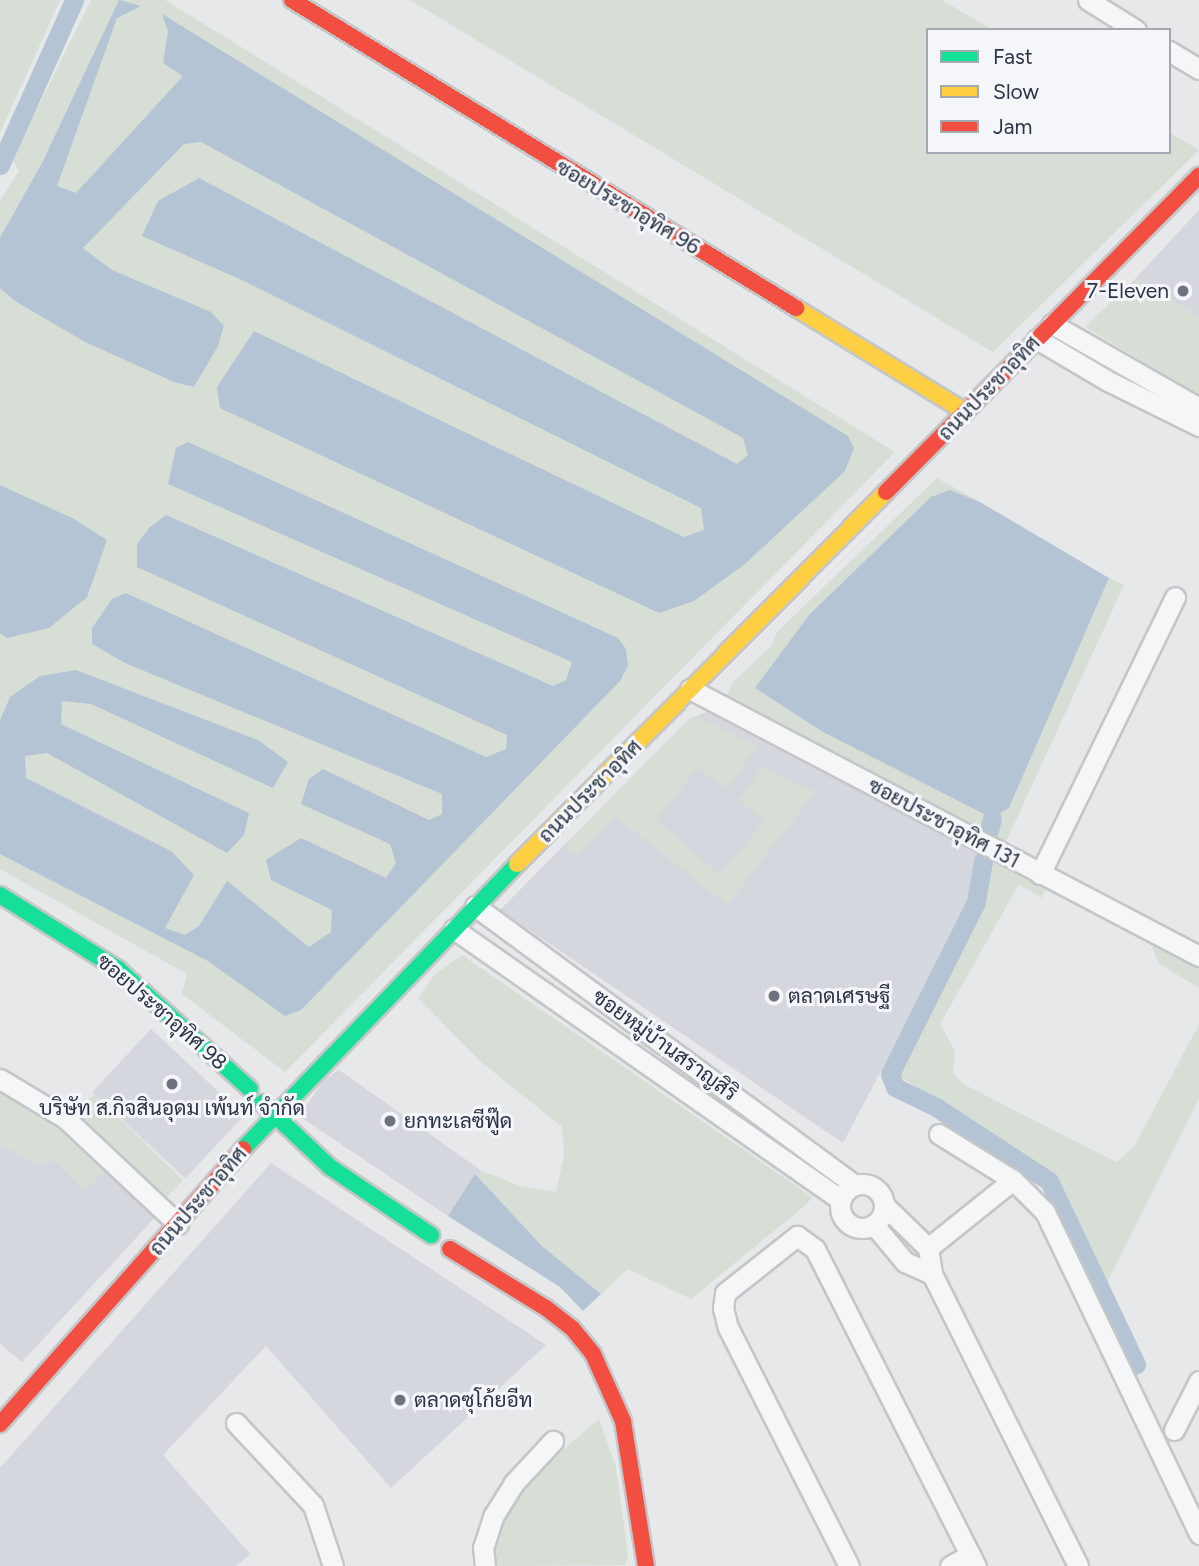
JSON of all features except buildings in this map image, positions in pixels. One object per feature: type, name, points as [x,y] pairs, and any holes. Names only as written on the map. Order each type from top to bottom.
[{"type":"main road","name":"ซอยประชาอุทิศ 96","points":[[292,0],[966,412]]},
{"type":"main road","name":"ถนนประชาอุทิศ","points":[[0,1424],[275,1115],[475,906],[1199,176]]},
{"type":"main road","name":"ซอยประชาอุทิศ 98","points":[[0,895],[118,969],[250,1089]]},
{"type":"main road","points":[[262,1103],[330,1167],[432,1236]]},
{"type":"main road","points":[[450,1249],[545,1308],[572,1328],[593,1354],[623,1421],[646,1566]]},
{"type":"street","points":[[1088,0],[1133,28]]},
{"type":"street","points":[[1171,52],[1199,69]]},
{"type":"street","points":[[1052,324],[1199,408]]},
{"type":"street","points":[[1037,339],[1199,426]]},
{"type":"street","points":[[1040,874],[1175,597]]},
{"type":"street","name":"ซอยประชาอุทิศ 131","points":[[690,689],[1199,956]]},
{"type":"street","name":"ซอยหมู่บ้านสราญสิริ","points":[[475,906],[855,1185],[876,1189],[885,1206],[928,1248]]},
{"type":"street","name":"ซอยหมู่บ้านสราญสิริ","points":[[454,929],[840,1199],[848,1224],[861,1229],[874,1225]]},
{"type":"street","points":[[0,1079],[65,1118],[178,1224]]},
{"type":"street","points":[[939,1134],[1013,1180],[1045,1212],[1199,1534]]},
{"type":"street","points":[[1013,1180],[928,1248],[932,1274],[1078,1566]]},
{"type":"street","points":[[840,1199],[855,1185]]},
{"type":"street","points":[[885,1206],[874,1225],[905,1262],[932,1274]]},
{"type":"street","points":[[849,1566],[728,1328],[723,1308],[725,1293],[797,1236],[814,1249],[973,1561],[950,1566]]},
{"type":"street","points":[[1174,1430],[1199,1381]]},
{"type":"street","points":[[236,1423],[313,1505],[332,1566]]},
{"type":"street","points":[[485,1566],[483,1548],[494,1515],[513,1484],[553,1441]]},
{"type":"shaded area","points":[[0,0],[60,0],[0,133]]},
{"type":"shaded area","points":[[91,0],[165,0],[895,452],[285,1072],[182,994],[187,974],[0,869],[0,201],[19,171],[12,159]]},
{"type":"shaded area","points":[[410,0],[942,0],[990,28],[926,28],[926,154],[1171,154],[1171,133],[1199,150],[993,352]]},
{"type":"shaded area","points":[[1199,210],[1199,317],[1136,278]]},
{"type":"shaded area","points":[[1136,278],[1199,317],[1199,395],[1085,327]]},
{"type":"shaded area","points":[[937,478],[980,502],[950,490],[809,615],[787,649],[1009,808],[1109,578],[1124,585],[1006,842],[727,695],[733,682],[772,645],[776,633]]},
{"type":"shaded area","name":"ตลาดเศรษฐี","points":[[707,712],[992,861],[843,1143],[500,910],[689,719]]},
{"type":"shaded area","points":[[697,716],[757,746],[728,788],[697,768],[656,820],[719,874],[764,822],[739,800],[762,767],[815,792],[727,905],[616,817],[579,854],[570,854],[566,844],[687,721]]},
{"type":"shaded area","points":[[992,861],[1045,890],[1041,898],[1019,884],[940,1024],[955,1051],[953,1074],[965,1085],[1116,1162],[1134,1147],[1199,1024],[1199,1098],[1105,1286],[1056,1181],[897,1074],[987,900]]},
{"type":"shaded area","points":[[1164,944],[1199,964],[1199,988],[1158,963],[1152,947]]},
{"type":"shaded area","points":[[462,955],[812,1197],[807,1204],[691,1299],[628,1269],[601,1294],[543,1247],[475,1174],[482,1171],[520,1186],[556,1192],[564,1155],[562,1127],[480,1061],[418,998],[434,975]]},
{"type":"shaded area","points":[[151,1029],[244,1116],[185,1179],[92,1092]]},
{"type":"shaded area","points":[[339,1070],[482,1171],[448,1216],[299,1116],[324,1080]]},
{"type":"shaded area","points":[[0,1090],[58,1122],[108,1168],[84,1190],[54,1160],[37,1163],[0,1144]]},
{"type":"shaded area","points":[[94,1094],[183,1180],[160,1204],[71,1118]]},
{"type":"shaded area","points":[[0,1144],[37,1163],[54,1160],[84,1190],[108,1168],[158,1214],[22,1362],[0,1344]]},
{"type":"shaded area","name":"ตลาดซุโก้ยอีท","points":[[271,1163],[546,1345],[391,1488],[266,1346],[163,1455],[250,1554],[236,1566],[0,1566],[0,1468]]},
{"type":"shaded area","points":[[599,1419],[616,1467],[628,1556],[625,1565],[494,1566],[494,1545],[513,1493]]},
{"type":"water","points":[[119,0],[141,6],[117,18],[57,186],[76,193],[183,76],[163,63],[168,31],[162,14],[848,436],[854,448],[845,471],[745,564],[694,601],[659,613],[220,408],[217,387],[254,331],[684,537],[704,530],[701,508],[244,281],[142,236],[158,201],[199,178],[737,464],[748,455],[743,438],[201,142],[184,144],[83,248],[112,270],[211,312],[224,326],[218,346],[194,387],[174,382],[85,342],[15,301],[0,288],[0,238],[43,161]]},
{"type":"water","points":[[188,442],[618,638],[626,649],[628,666],[620,681],[301,1010],[285,1016],[208,961],[0,854],[0,720],[10,697],[40,676],[76,670],[258,740],[288,762],[273,788],[91,704],[62,701],[61,724],[249,813],[244,835],[227,853],[47,753],[25,756],[26,778],[171,851],[194,875],[165,928],[185,935],[199,926],[227,881],[309,947],[331,932],[332,910],[271,880],[266,860],[301,838],[386,878],[396,863],[390,844],[301,804],[309,779],[323,769],[429,820],[442,814],[442,794],[125,663],[92,644],[92,628],[112,599],[126,593],[486,757],[506,749],[507,735],[137,567],[137,544],[149,528],[166,515],[553,686],[566,680],[572,662],[168,484],[176,448]]},
{"type":"water","points":[[0,485],[74,519],[107,540],[87,597],[49,628],[7,638],[0,633]]},
{"type":"water","points":[[950,490],[980,502],[1109,578],[1009,808],[992,818],[823,732],[755,688],[809,615],[931,497]]},
{"type":"water","points":[[475,1174],[543,1247],[601,1294],[583,1311],[560,1287],[448,1216]]},
{"type":"waterway","points":[[0,165],[74,0]]},
{"type":"waterway","points":[[989,830],[992,818]]},
{"type":"waterway","points":[[983,861],[976,902],[890,1074],[895,1087],[936,1107],[1049,1181],[1136,1364]]},
{"type":"traffic: fast","points":[[243,1149],[517,864]]},
{"type":"traffic: fast","points":[[0,895],[118,969],[250,1089]]},
{"type":"traffic: fast","points":[[262,1103],[330,1167],[431,1235]]},
{"type":"traffic: slow","points":[[796,308],[966,412]]},
{"type":"traffic: slow","points":[[517,864],[886,492]]},
{"type":"traffic: jam","points":[[292,0],[796,308]]},
{"type":"traffic: jam","points":[[886,492],[1199,176]]},
{"type":"traffic: jam","points":[[0,1424],[243,1149]]},
{"type":"traffic: jam","points":[[450,1249],[546,1308],[572,1328],[593,1354],[623,1421],[646,1566]]},
{"type":"place","name":"7-Eleven","points":[[1183,291]]},
{"type":"place","name":"ตลาดเศรษฐี","points":[[774,996]]},
{"type":"place","name":"บริษัท ส.กิจสินอุดม เพ้นท์ จำกัด","points":[[172,1084]]},
{"type":"place","name":"ยกทะเลซีฟู๊ด","points":[[390,1121]]},
{"type":"place","name":"ตลาดซุโก้ยอีท","points":[[400,1400]]}]
